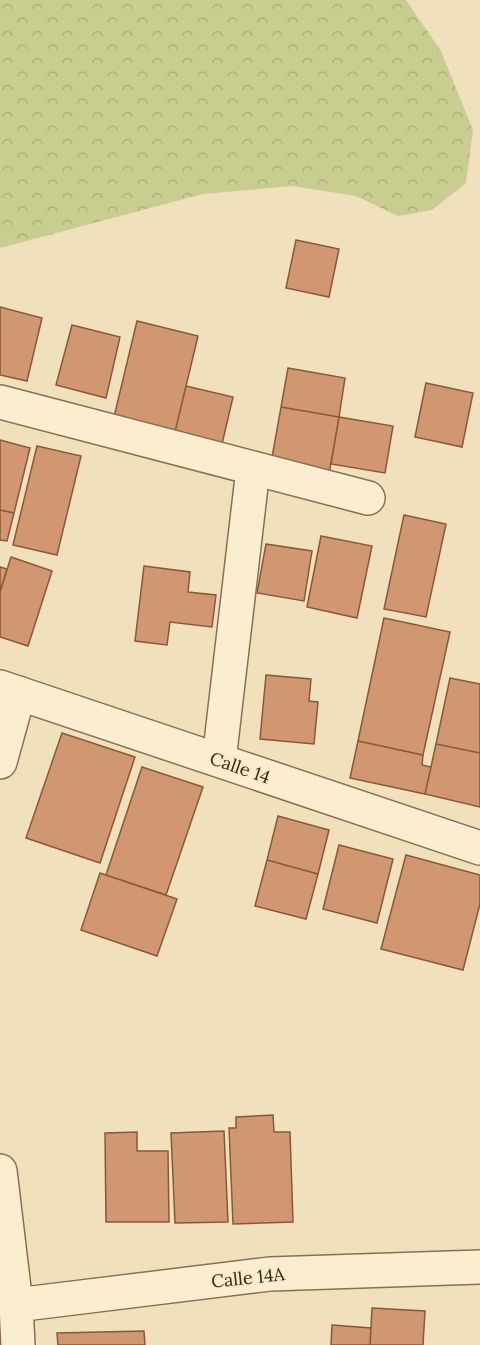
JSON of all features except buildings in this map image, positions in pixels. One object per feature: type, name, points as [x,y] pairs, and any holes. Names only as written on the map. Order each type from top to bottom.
[{"type":"street","points":[[0,402],[368,498]]},
{"type":"street","points":[[219,760],[253,469]]},
{"type":"street","points":[[0,762],[10,690]]},
{"type":"street","name":"Calle 14","points":[[10,690],[480,848]]},
{"type":"street","points":[[0,1171],[16,1305],[18,1345]]},
{"type":"street","name":"Calle 14A","points":[[16,1305],[270,1274],[480,1267]]},
{"type":"green space","points":[[0,0],[406,0],[441,51],[473,130],[466,183],[432,210],[398,216],[356,196],[292,186],[203,194],[0,248]]}]
